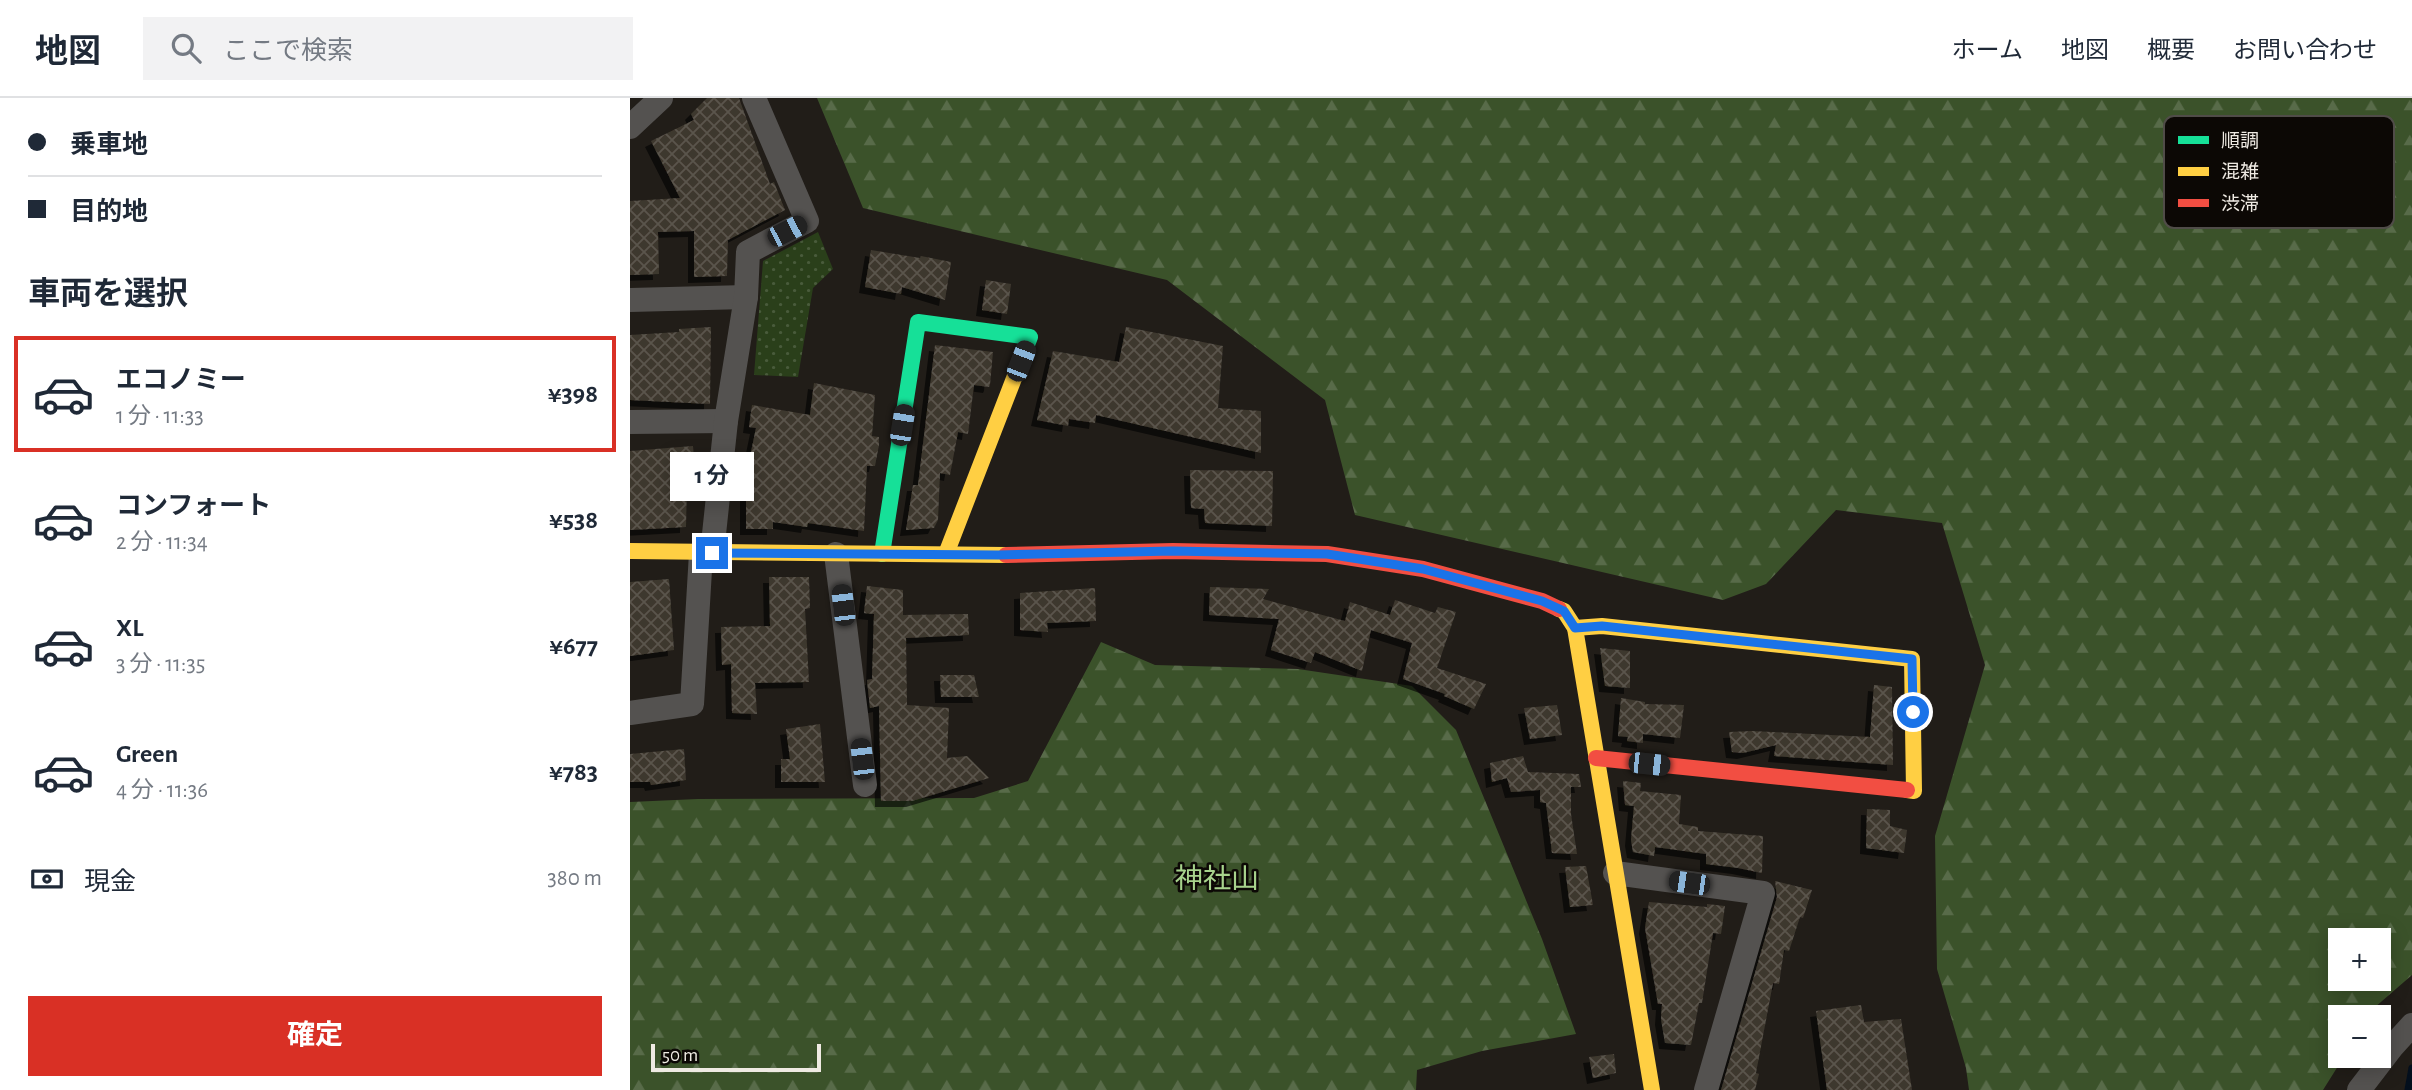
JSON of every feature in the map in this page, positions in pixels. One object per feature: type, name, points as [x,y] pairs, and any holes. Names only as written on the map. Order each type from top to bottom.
[{"type":"street","points":[[630,127],[660,98]]},
{"type":"street","points":[[630,713],[692,704],[706,553],[746,297],[748,252],[807,221],[754,98]]},
{"type":"street","points":[[630,300],[746,297]]},
{"type":"street","points":[[882,554],[918,322],[1030,337],[946,554]]},
{"type":"street","points":[[630,422],[726,421]]},
{"type":"street","points":[[630,551],[836,554],[1173,551],[1327,554],[1423,569],[1542,601],[1564,611],[1575,628],[1652,1090]]},
{"type":"street","points":[[836,554],[864,785]]},
{"type":"street","points":[[1575,628],[1602,626],[1912,659],[1914,791],[1596,758]]},
{"type":"street","points":[[1615,873],[1763,893],[1706,1090]]},
{"type":"street","points":[[2359,1090],[2392,1046],[2412,1025]]},
{"type":"green space","points":[[817,98],[2412,98],[2412,975],[2377,1005],[2328,1005],[2328,1068],[2337,1068],[2323,1090],[1969,1090],[1966,1068],[1937,969],[1935,836],[1985,665],[1942,523],[1836,510],[1766,584],[1723,600],[1355,515],[1325,400],[1167,280],[863,208]]},
{"type":"green space","points":[[818,232],[833,269],[813,288],[798,377],[754,375],[763,261]]},
{"type":"green space","name":"神社山","points":[[1101,642],[1155,665],[1298,669],[1412,686],[1456,730],[1542,939],[1576,1034],[1482,1051],[1417,1070],[1416,1090],[630,1090],[630,802],[698,799],[974,798],[1028,781]]},
{"type":"building","points":[[707,98],[739,98],[770,184],[774,182],[785,210],[728,240],[727,276],[694,277],[694,231],[658,232],[659,274],[630,275],[630,201],[680,198],[651,141],[694,120],[691,114]]},
{"type":"building","points":[[871,250],[951,262],[945,300],[902,287],[901,294],[865,287]]},
{"type":"building","points":[[986,280],[1011,284],[1007,314],[982,310]]},
{"type":"building","points":[[711,327],[710,404],[630,400],[630,335]]},
{"type":"building","points":[[1126,327],[1223,346],[1218,408],[1261,411],[1261,453],[1096,415],[1095,423],[1069,419],[1068,426],[1037,420],[1053,351],[1119,362]]},
{"type":"building","points":[[935,345],[993,352],[990,385],[974,385],[968,434],[958,432],[950,475],[940,473],[938,520],[934,528],[906,530],[913,485],[918,485]]},
{"type":"building","points":[[814,383],[875,395],[872,436],[879,437],[879,445],[875,466],[867,466],[864,531],[808,523],[807,527],[773,522],[773,529],[746,529],[746,476],[756,428],[749,427],[752,405],[810,415]]},
{"type":"building","points":[[693,446],[696,482],[687,483],[686,527],[630,530],[630,451]]},
{"type":"building","points":[[1190,470],[1273,471],[1272,526],[1205,523],[1204,509],[1191,508]]},
{"type":"building","points":[[769,577],[809,577],[810,608],[805,609],[809,682],[755,683],[757,714],[732,713],[731,664],[722,665],[721,627],[770,626]]},
{"type":"building","points":[[669,579],[674,650],[630,656],[630,582]]},
{"type":"building","points":[[867,586],[903,590],[903,615],[968,614],[969,635],[906,638],[907,705],[949,708],[947,758],[967,756],[989,778],[912,801],[881,801],[879,706],[870,708],[867,680],[872,679],[874,614],[864,613]]},
{"type":"building","points":[[1210,587],[1269,589],[1263,599],[1345,621],[1350,602],[1390,615],[1395,600],[1435,613],[1438,607],[1456,612],[1437,668],[1486,684],[1474,709],[1444,696],[1445,694],[1403,679],[1412,643],[1371,630],[1362,671],[1315,652],[1311,663],[1271,650],[1279,619],[1209,615]]},
{"type":"building","points":[[1095,588],[1096,621],[1047,623],[1048,632],[1020,630],[1020,593]]},
{"type":"building","points":[[1600,648],[1630,651],[1630,688],[1605,686]]},
{"type":"building","points":[[940,675],[974,675],[979,697],[941,697]]},
{"type":"building","points":[[1874,685],[1892,687],[1893,765],[1774,756],[1776,745],[1743,753],[1732,752],[1729,732],[1870,737]]},
{"type":"building","points":[[1621,698],[1645,704],[1684,705],[1680,738],[1643,734],[1643,743],[1627,741],[1628,737],[1618,736]]},
{"type":"building","points":[[1557,705],[1562,735],[1530,739],[1524,708]]},
{"type":"building","points":[[820,724],[825,782],[781,782],[781,759],[790,759],[786,729]]},
{"type":"building","points":[[684,749],[686,780],[651,785],[650,782],[630,782],[630,754]]},
{"type":"building","points":[[1523,756],[1528,772],[1579,774],[1581,787],[1571,787],[1571,814],[1577,854],[1552,853],[1546,803],[1540,802],[1540,790],[1511,792],[1507,778],[1492,782],[1490,763]]},
{"type":"building","points":[[1623,781],[1641,783],[1640,791],[1681,795],[1679,824],[1698,827],[1698,831],[1763,836],[1762,873],[1706,864],[1706,854],[1655,847],[1654,856],[1633,852],[1631,840],[1634,806],[1625,805]]},
{"type":"building","points":[[1867,809],[1890,810],[1890,826],[1907,830],[1904,853],[1866,848]]},
{"type":"building","points":[[1586,866],[1593,905],[1570,907],[1565,867]]},
{"type":"building","points":[[1775,881],[1812,890],[1789,951],[1784,950],[1779,984],[1773,983],[1755,1090],[1721,1090],[1777,897]]},
{"type":"building","points":[[1649,902],[1725,906],[1721,934],[1713,933],[1702,1003],[1699,1003],[1691,1045],[1665,1043],[1661,1019],[1662,1004],[1658,1004],[1645,928]]},
{"type":"building","points":[[1861,1005],[1864,1022],[1901,1019],[1912,1090],[1827,1090],[1816,1011]]},
{"type":"building","points":[[1614,1054],[1616,1073],[1593,1078],[1589,1057]]},
{"type":"waterway","points":[[2408,1090],[2412,1068]]},
{"type":"traffic: fast","points":[[882,554],[918,322],[1030,337],[1025,350]]},
{"type":"traffic: slow","points":[[946,554],[1025,350]]},
{"type":"traffic: slow","points":[[630,551],[1006,555]]},
{"type":"traffic: slow","points":[[1559,609],[1564,611],[1575,628],[1652,1090]]},
{"type":"traffic: slow","points":[[1575,628],[1602,626],[1912,659],[1914,791],[1907,790]]},
{"type":"traffic: jam","points":[[1006,555],[1173,551],[1327,554],[1423,569],[1542,601],[1559,609]]},
{"type":"traffic: jam","points":[[1596,758],[1907,790]]},
{"type":"route","points":[[712,553],[998,555],[1173,551],[1327,554],[1423,569],[1542,601],[1564,611],[1575,628],[1602,626],[1912,659],[1913,712]]}]
